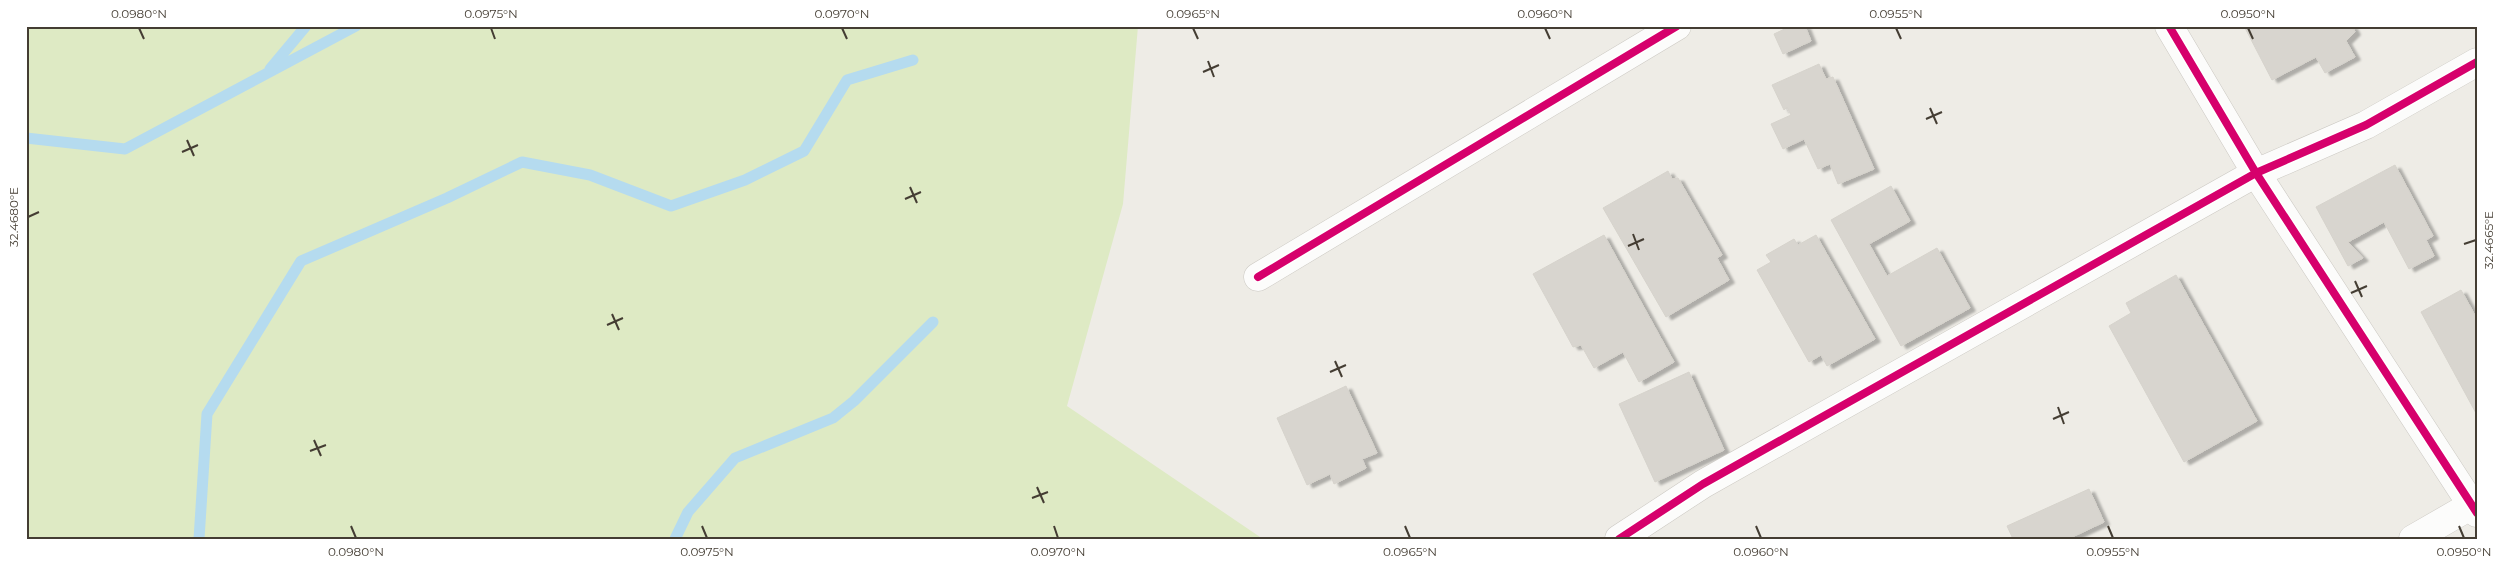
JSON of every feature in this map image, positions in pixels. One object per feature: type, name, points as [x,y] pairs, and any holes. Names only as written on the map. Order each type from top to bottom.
[{"type":"street","points":[[1258,277],[1677,26]]},
{"type":"street","points":[[2169,26],[2256,174],[2474,509],[2413,539]]},
{"type":"street","points":[[1619,539],[1703,484],[2256,174],[2366,125],[2477,62]]},
{"type":"green space","points":[[26,26],[1138,26],[1123,204],[1067,406],[1263,539],[26,539]]},
{"type":"building","points":[[1791,26],[1805,26],[1811,41],[1783,54],[1774,34]]},
{"type":"building","points":[[2244,26],[2352,26],[2355,32],[2346,41],[2355,57],[2325,73],[2316,57],[2272,80]]},
{"type":"building","points":[[1819,64],[1826,79],[1833,77],[1874,169],[1838,184],[1830,164],[1818,169],[1804,139],[1783,149],[1771,124],[1791,115],[1787,107],[1784,110],[1772,85]]},
{"type":"building","points":[[2395,165],[2433,236],[2426,240],[2434,256],[2409,269],[2384,222],[2348,242],[2363,258],[2348,266],[2316,207]]},
{"type":"building","points":[[1668,171],[1672,179],[1678,178],[1722,255],[1717,258],[1729,280],[1666,317],[1603,208]]},
{"type":"building","points":[[1891,186],[1910,221],[1869,244],[1887,276],[1937,248],[1970,308],[1901,346],[1831,220]]},
{"type":"building","points":[[1604,235],[1674,362],[1639,382],[1623,352],[1594,368],[1581,345],[1573,347],[1533,274]]},
{"type":"building","points":[[1816,235],[1875,339],[1827,366],[1821,355],[1809,362],[1757,270],[1771,262],[1766,255],[1794,239],[1798,245]]},
{"type":"building","points":[[2176,275],[2257,421],[2184,462],[2109,326],[2131,313],[2126,303]]},
{"type":"building","points":[[2461,290],[2477,319],[2477,415],[2421,312]]},
{"type":"building","points":[[1689,372],[1724,450],[1655,482],[1619,404]]},
{"type":"building","points":[[1346,386],[1377,453],[1362,459],[1366,468],[1334,484],[1330,474],[1307,485],[1277,418]]},
{"type":"building","points":[[2089,489],[2104,522],[2068,539],[2013,539],[2007,526]]},
{"type":"waterway","points":[[270,69],[306,26]]},
{"type":"waterway","points":[[26,138],[125,149],[356,26]]},
{"type":"waterway","points":[[199,539],[207,414],[301,261],[447,198],[522,162],[590,175],[671,206],[745,180],[804,151],[847,80],[913,60]]},
{"type":"waterway","points":[[675,539],[688,512],[735,458],[833,418],[854,401],[933,322]]},
{"type":"cycle path","points":[[1258,277],[1677,26]]},
{"type":"cycle path","points":[[2169,26],[2256,173],[2477,513]]},
{"type":"cycle path","points":[[1619,539],[1703,484],[2256,173],[2366,125],[2477,62]]}]
